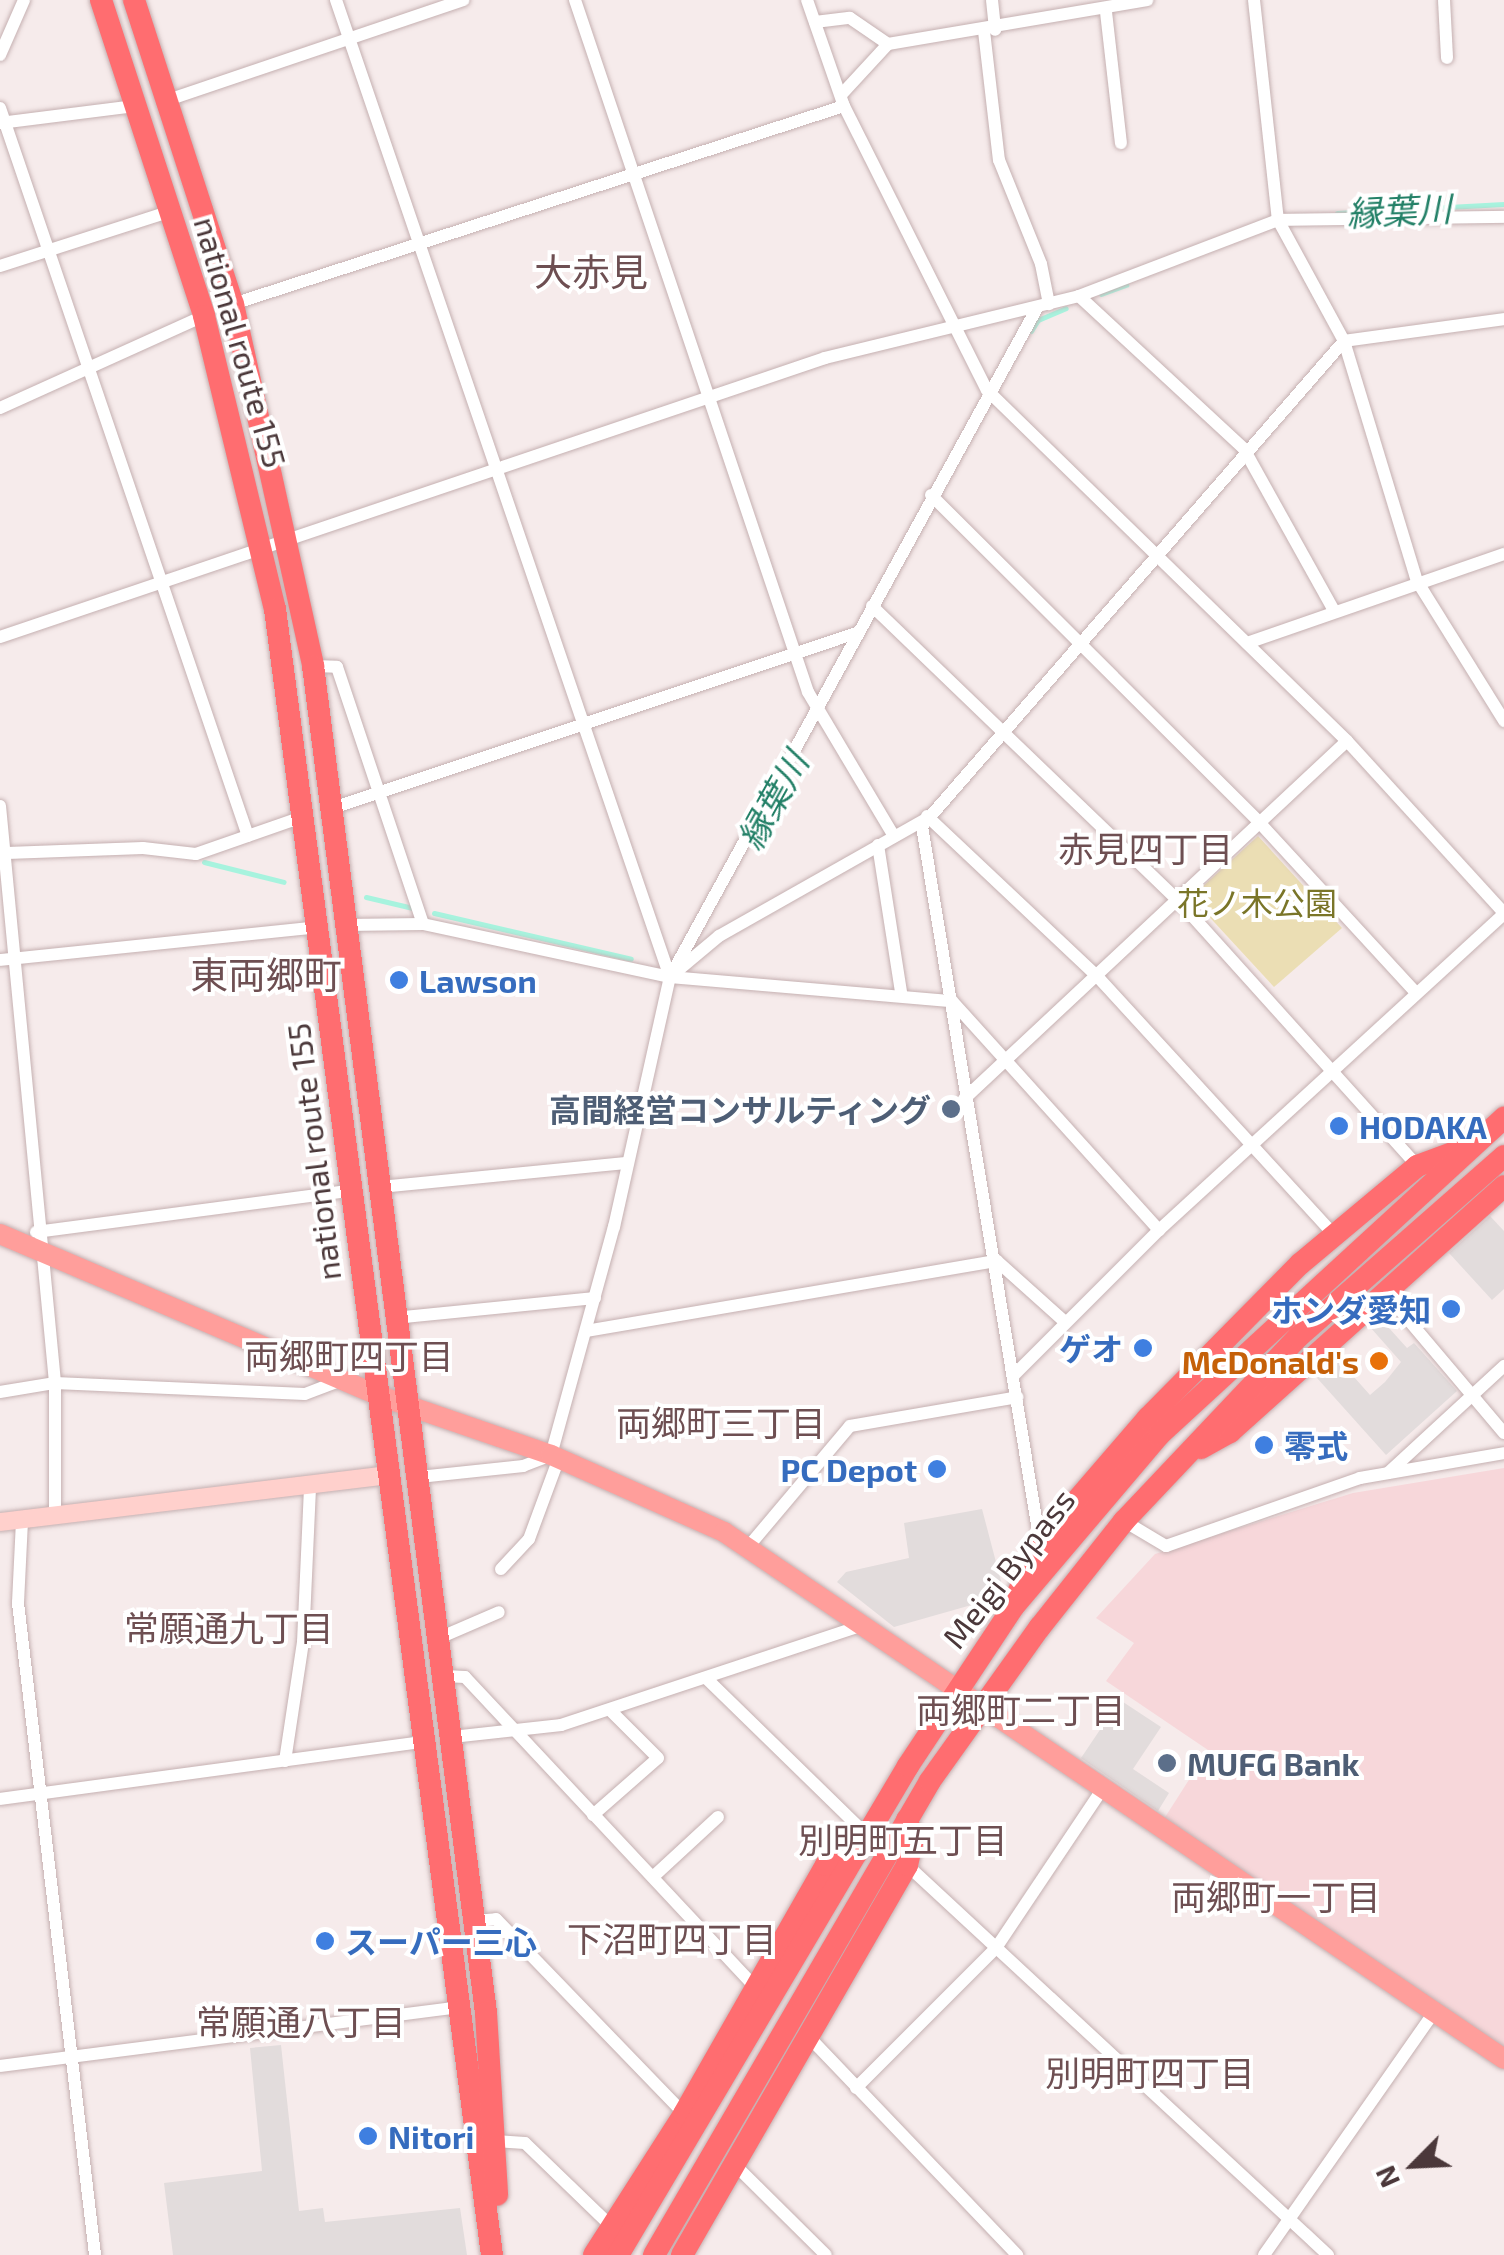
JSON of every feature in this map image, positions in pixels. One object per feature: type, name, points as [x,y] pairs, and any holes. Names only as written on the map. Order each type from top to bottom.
[{"type":"highway","name":"national route 155","points":[[101,0],[204,316],[262,551],[318,927],[349,1191],[492,2255]]},
{"type":"highway","name":"national route 155","points":[[134,0],[233,304],[289,542],[313,666],[381,1187],[394,1318],[410,1407],[475,1920],[495,2140],[500,2255]]},
{"type":"highway","name":"Meigi Bypass","points":[[618,2255],[862,1844],[1014,1606],[1158,1435],[1292,1306],[1504,1118]]},
{"type":"highway","points":[[1014,1606],[1040,1542],[1148,1418],[1300,1264],[1417,1166],[1476,1144]]},
{"type":"highway","name":"Meigi Bypass","points":[[654,2255],[907,1820],[982,1702],[1124,1521],[1182,1458],[1298,1337],[1504,1156]]},
{"type":"highway","points":[[1182,1458],[1230,1432],[1504,1186]]},
{"type":"highway","points":[[1414,1264],[1429,1220]]},
{"type":"highway","points":[[1292,1306],[1300,1264]]},
{"type":"highway","points":[[682,2255],[908,1866],[913,1839],[907,1820]]},
{"type":"highway","points":[[594,2255],[684,2114],[826,1864],[862,1844]]},
{"type":"main road","points":[[0,1234],[37,1240],[377,1395],[555,1456],[748,1547],[868,1623],[1504,2059]]},
{"type":"street","points":[[0,55],[24,0]]},
{"type":"street","points":[[336,0],[580,724],[670,977]]},
{"type":"street","points":[[168,100],[464,0]]},
{"type":"street","points":[[575,0],[795,653],[816,706],[894,836]]},
{"type":"street","points":[[807,0],[842,100],[987,390],[1346,742],[1504,914],[1158,1230],[1015,1374]]},
{"type":"street","points":[[500,1569],[529,1539],[555,1456],[670,977],[987,390],[1042,306],[1041,264],[999,160],[989,30],[992,0]]},
{"type":"street","points":[[815,22],[850,18],[888,44],[1106,12],[1122,4],[1148,0]]},
{"type":"street","points":[[1254,0],[1278,220],[1344,341],[1417,581],[1504,720]]},
{"type":"street","points":[[1444,0],[1447,58]]},
{"type":"street","points":[[1106,12],[1121,143]]},
{"type":"street","points":[[233,304],[842,100],[888,44]]},
{"type":"street","points":[[2,122],[135,106]]},
{"type":"street","points":[[0,108],[248,836]]},
{"type":"street","points":[[0,266],[171,210]]},
{"type":"street","points":[[0,637],[708,397],[888,340],[1078,296],[1278,220],[1504,217]]},
{"type":"street","points":[[1078,296],[1244,448],[1333,609]]},
{"type":"street","points":[[0,408],[204,316]]},
{"type":"street","points":[[670,977],[719,936],[926,818],[1244,448],[1344,341],[1504,319]]},
{"type":"street","points":[[931,495],[1074,643],[1258,822],[1415,992]]},
{"type":"street","points":[[1247,643],[1333,609],[1504,554]]},
{"type":"street","points":[[872,606],[1177,899],[1417,1166]]},
{"type":"street","points":[[330,810],[856,633]]},
{"type":"street","points":[[313,666],[337,668],[423,924]]},
{"type":"street","points":[[964,1099],[1346,742]]},
{"type":"street","points":[[0,806],[7,959],[54,1384],[55,1518]]},
{"type":"street","points":[[5,859],[143,848],[196,854],[302,817]]},
{"type":"street","points":[[926,818],[1096,975],[1335,1236]]},
{"type":"street","points":[[926,818],[964,1099],[997,1262],[1040,1542]]},
{"type":"street","points":[[878,845],[900,992]]},
{"type":"street","points":[[345,925],[423,924],[670,977],[900,992],[952,1001],[1158,1230]]},
{"type":"street","points":[[7,959],[318,927]]},
{"type":"street","points":[[381,1187],[626,1163]]},
{"type":"street","points":[[37,1240],[349,1191]]},
{"type":"street","points":[[997,1262],[1064,1322]]},
{"type":"street","points":[[586,1332],[997,1262]]},
{"type":"street","points":[[1384,1292],[1504,1433]]},
{"type":"street","points":[[394,1318],[595,1298]]},
{"type":"street","points":[[1386,1474],[1504,1366]]},
{"type":"street","points":[[0,1392],[54,1384],[305,1394],[341,1380]]},
{"type":"street","points":[[748,1547],[850,1426],[1018,1397]]},
{"type":"street","points":[[1124,1521],[1166,1546],[1386,1474],[1504,1453]]},
{"type":"street","points":[[418,1476],[523,1466],[555,1456]]},
{"type":"street","points":[[0,1522],[390,1474]]},
{"type":"street","points":[[285,1760],[303,1642],[310,1486]]},
{"type":"street","points":[[22,1521],[18,1603],[95,2255]]},
{"type":"street","points":[[439,1638],[500,1612]]},
{"type":"street","points":[[452,1737],[517,1731],[610,1710],[868,1623]]},
{"type":"street","points":[[444,1676],[465,1678],[754,1986]]},
{"type":"street","points":[[708,1680],[862,1844]]},
{"type":"street","points":[[593,1815],[658,1758],[610,1710]]},
{"type":"street","points":[[0,1799],[422,1742]]},
{"type":"street","points":[[856,2088],[996,1948],[1105,1785]]},
{"type":"street","points":[[654,1876],[718,1817]]},
{"type":"street","points":[[908,1866],[1288,2223],[1328,2255]]},
{"type":"street","points":[[475,1920],[496,1919],[684,2114]]},
{"type":"street","points":[[0,2066],[459,2007]]},
{"type":"street","points":[[1264,2255],[1435,2011]]},
{"type":"street","points":[[808,2036],[1017,2255]]},
{"type":"street","points":[[495,2140],[525,2142],[611,2226]]},
{"type":"street","points":[[734,2164],[826,2255]]},
{"type":"street","points":[[804,2255],[815,2244]]},
{"type":"shaded area","points":[[1490,1216],[1504,1231],[1504,1289],[1492,1300],[1449,1253]]},
{"type":"shaded area","points":[[1380,1318],[1407,1348],[1414,1343],[1457,1391],[1386,1455],[1317,1378],[1338,1359],[1370,1395],[1385,1382],[1401,1362],[1370,1327]]},
{"type":"shaded area","points":[[1504,1468],[1504,2049],[1162,1822],[1208,1750],[1106,1681],[1134,1643],[1096,1618],[1155,1554],[1353,1493]]},
{"type":"shaded area","points":[[982,1509],[1001,1581],[982,1602],[894,1627],[837,1582],[846,1572],[909,1558],[904,1523]]},
{"type":"shaded area","points":[[1120,1700],[1161,1727],[1133,1769],[1169,1793],[1158,1811],[1081,1758]]},
{"type":"shaded area","points":[[281,2045],[299,2211],[323,2208],[325,2222],[460,2208],[467,2255],[173,2255],[164,2183],[262,2171],[250,2048]]},
{"type":"green space","name":"花ノ木公園","points":[[1258,836],[1342,928],[1274,987],[1191,897]]},
{"type":"waterway","name":"縁葉川","points":[[1337,213],[1504,204]]},
{"type":"waterway","name":"縁葉川","points":[[1101,294],[1126,285]]},
{"type":"waterway","name":"縁葉川","points":[[1031,331],[1038,320],[1066,308]]},
{"type":"waterway","name":"縁葉川","points":[[204,862],[284,882]]},
{"type":"waterway","name":"縁葉川","points":[[366,897],[413,908]]},
{"type":"waterway","name":"縁葉川","points":[[434,913],[631,959]]},
{"type":"place","name":"Lawson","points":[[399,980]]},
{"type":"place","name":"高間経営コンサルティング","points":[[951,1109]]},
{"type":"place","name":"HODAKA","points":[[1339,1126]]},
{"type":"place","name":"ホンダ愛知","points":[[1451,1309]]},
{"type":"place","name":"ゲオ","points":[[1143,1348]]},
{"type":"place","name":"McDonald's","points":[[1379,1361]]},
{"type":"place","name":"零式","points":[[1264,1445]]},
{"type":"place","name":"PC Depot","points":[[937,1469]]},
{"type":"place","name":"MUFG Bank","points":[[1167,1763]]},
{"type":"place","name":"スーパー三心","points":[[325,1941]]},
{"type":"place","name":"Nitori","points":[[368,2136]]},
{"type":"district","name":"大赤見","points":[[591,272]]},
{"type":"district","name":"赤見四丁目","points":[[1146,848]]},
{"type":"district","name":"東両郷町","points":[[266,975]]},
{"type":"district","name":"両郷町四丁目","points":[[349,1355]]},
{"type":"district","name":"両郷町三丁目","points":[[721,1422]]},
{"type":"district","name":"常願通九丁目","points":[[229,1627]]},
{"type":"district","name":"両郷町二丁目","points":[[1021,1709]]},
{"type":"district","name":"別明町五丁目","points":[[903,1839]]},
{"type":"district","name":"両郷町一丁目","points":[[1276,1896]]},
{"type":"district","name":"下沼町四丁目","points":[[672,1938]]},
{"type":"district","name":"常願通八丁目","points":[[301,2021]]},
{"type":"district","name":"別明町四丁目","points":[[1150,2072]]}]
